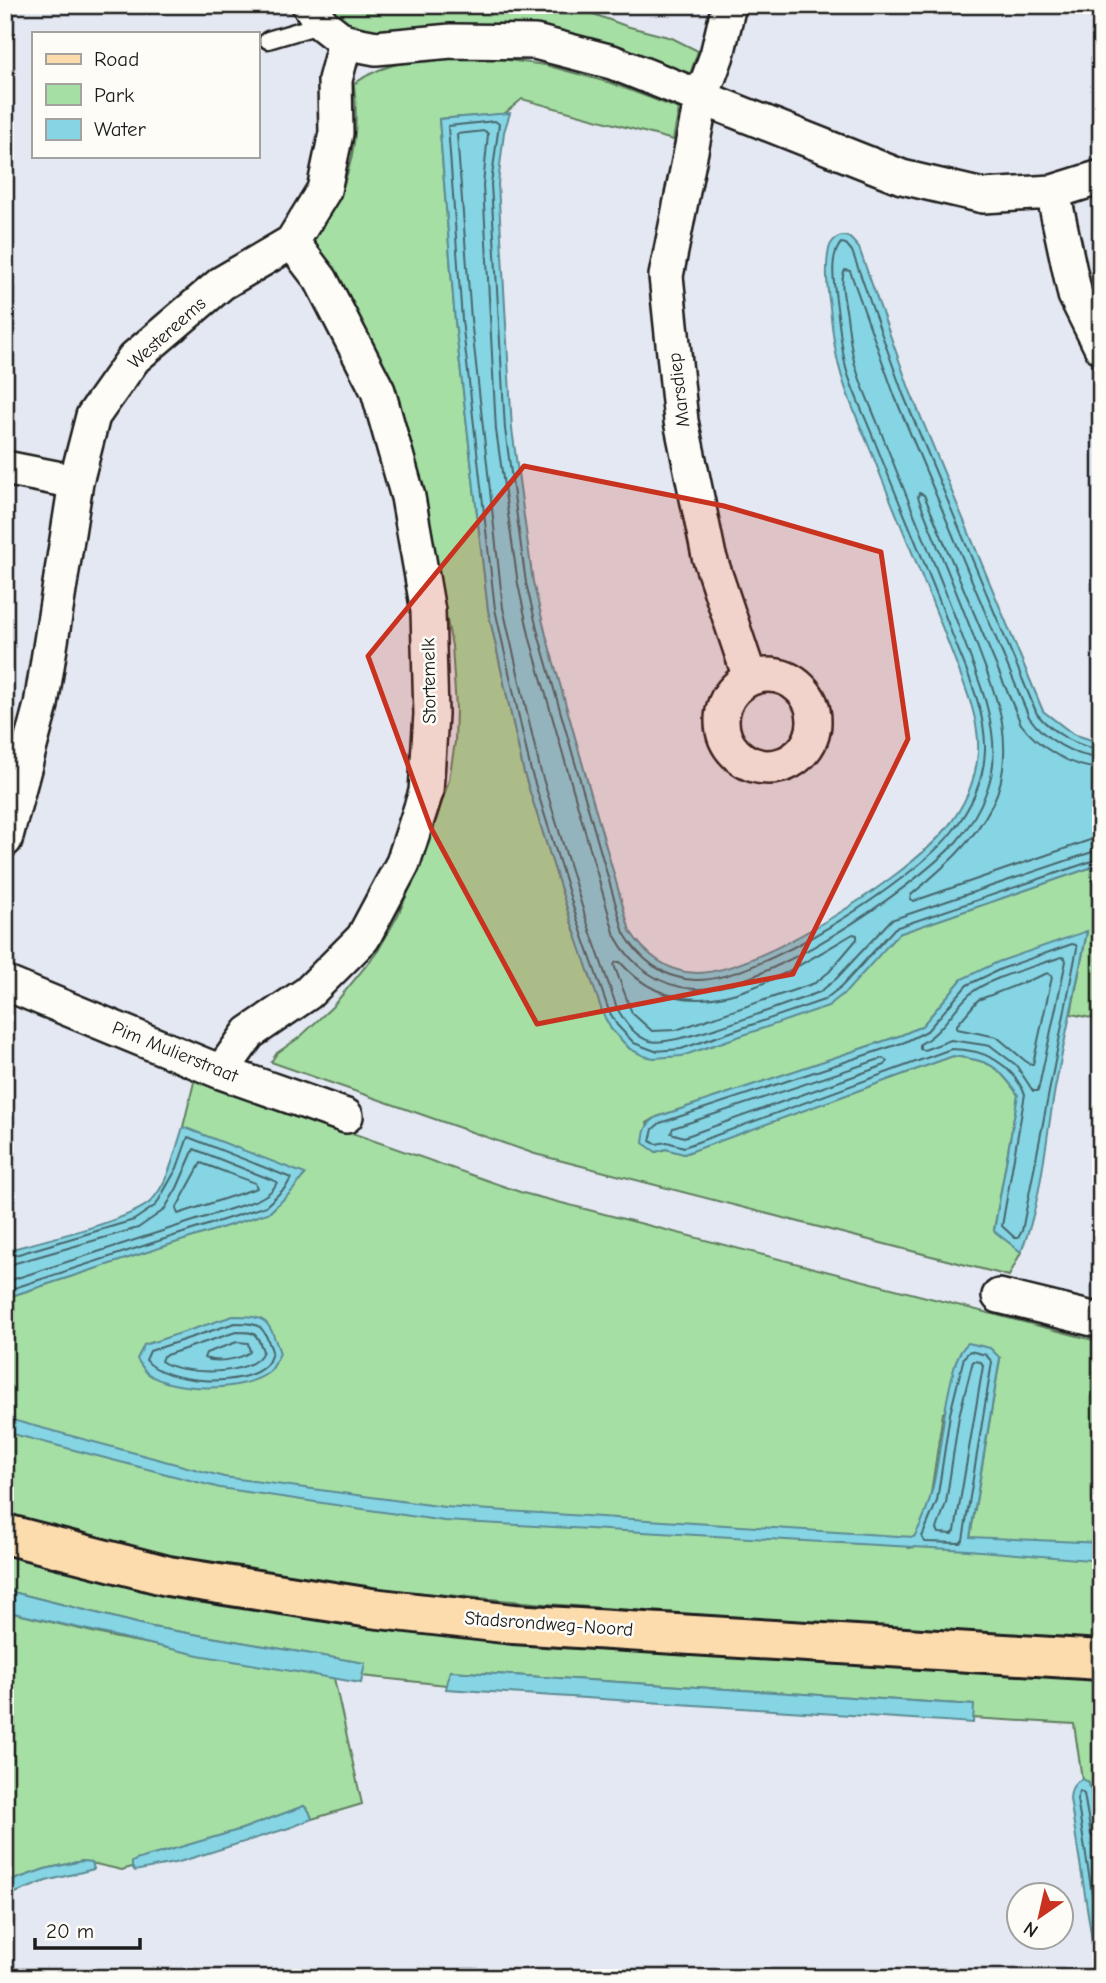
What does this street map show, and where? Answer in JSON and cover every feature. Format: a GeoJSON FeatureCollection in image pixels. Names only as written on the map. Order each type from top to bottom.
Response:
{"type":"FeatureCollection","features":[{"type":"Feature","properties":{"kind":"main road","name":"Stadsrondweg-Noord"},"geometry":{"type":"LineString","coordinates":[[5,1534],[168,1576],[371,1608],[513,1624],[1101,1660]]}},
{"type":"Feature","properties":{"kind":"street","name":"Marsdiep"},"geometry":{"type":"LineString","coordinates":[[729,5],[717,55],[702,96],[666,276],[681,421],[709,556],[750,678]]}},
{"type":"Feature","properties":{"kind":"street"},"geometry":{"type":"LineString","coordinates":[[325,24],[376,48],[451,41],[535,42],[612,62],[902,177],[983,196],[1053,192],[1101,177]]}},
{"type":"Feature","properties":{"kind":"street","name":"Westereems"},"geometry":{"type":"LineString","coordinates":[[5,840],[41,705],[76,482],[93,416],[134,358],[222,283],[292,242],[324,190],[336,132],[335,80],[325,24]]}},
{"type":"Feature","properties":{"kind":"street"},"geometry":{"type":"LineString","coordinates":[[1053,192],[1074,295],[1101,347]]}},
{"type":"Feature","properties":{"kind":"street","name":"Stortemelk"},"geometry":{"type":"LineString","coordinates":[[221,1072],[249,1032],[308,993],[363,938],[403,863],[426,792],[431,714],[428,611],[408,497],[378,391],[321,280],[292,242]]}},
{"type":"Feature","properties":{"kind":"street"},"geometry":{"type":"LineString","coordinates":[[5,468],[76,482]]}},
{"type":"Feature","properties":{"kind":"street","name":"Pim Mulierstraat"},"geometry":{"type":"LineString","coordinates":[[5,983],[221,1072],[346,1116]]}},
{"type":"Feature","properties":{"kind":"street"},"geometry":{"type":"LineString","coordinates":[[999,1296],[1101,1321]]}},
{"type":"Feature","properties":{"kind":"lane"},"geometry":{"type":"LineString","coordinates":[[268,40],[325,24]]}},
{"type":"Feature","properties":{"kind":"highlighted area"},"geometry":{"type":"Polygon","coordinates":[[[524,466],[724,506],[881,552],[908,739],[793,974],[537,1024],[431,828],[368,656],[524,466]]]}},
{"type":"Feature","properties":{"kind":"green space"},"geometry":{"type":"Polygon","coordinates":[[[327,5],[569,5],[626,26],[672,38],[698,51],[689,77],[529,28],[474,24],[409,27],[365,34],[345,33],[327,5]]]}},
{"type":"Feature","properties":{"kind":"green space"},"geometry":{"type":"Polygon","coordinates":[[[486,57],[545,65],[611,83],[679,109],[673,140],[522,99],[504,114],[439,119],[455,321],[488,610],[524,773],[571,921],[611,1029],[630,1049],[888,945],[898,934],[1101,864],[1101,1020],[1071,1014],[1087,932],[962,979],[922,1026],[902,1035],[657,1117],[647,1123],[656,1152],[666,1149],[684,1154],[953,1056],[984,1062],[998,1070],[1018,1095],[994,1230],[1021,1252],[1009,1276],[535,1154],[271,1062],[277,1053],[300,1037],[333,1006],[378,951],[398,915],[429,843],[449,780],[455,742],[452,646],[437,570],[306,246],[332,209],[348,170],[355,129],[354,84],[400,63],[486,57]]]}},
{"type":"Feature","properties":{"kind":"green space"},"geometry":{"type":"Polygon","coordinates":[[[195,1078],[523,1193],[1101,1342],[1101,1642],[546,1604],[349,1586],[250,1571],[153,1552],[5,1514],[5,1298],[270,1212],[305,1175],[183,1127],[195,1078]],[[190,1331],[144,1345],[168,1382],[221,1387],[190,1331]],[[1000,1359],[943,1413],[930,1500],[924,1519],[909,1548],[970,1538],[1000,1359]]]}},
{"type":"Feature","properties":{"kind":"green space"},"geometry":{"type":"Polygon","coordinates":[[[5,1555],[181,1596],[355,1625],[1101,1679],[1101,1854],[1091,1790],[1088,1782],[1082,1779],[1074,1724],[972,1718],[973,1705],[450,1671],[446,1685],[362,1676],[364,1663],[152,1627],[5,1590],[5,1555]]]}},
{"type":"Feature","properties":{"kind":"green space"},"geometry":{"type":"Polygon","coordinates":[[[5,1611],[117,1638],[334,1678],[362,1804],[312,1819],[304,1806],[242,1829],[132,1863],[132,1867],[122,1870],[82,1861],[45,1869],[5,1883],[5,1611]]]}},
{"type":"Feature","properties":{"kind":"water"},"geometry":{"type":"Polygon","coordinates":[[[510,113],[504,132],[498,184],[512,429],[533,582],[630,931],[643,947],[668,966],[699,973],[726,968],[794,939],[867,895],[927,849],[958,812],[975,773],[978,739],[970,700],[843,382],[832,331],[827,285],[830,246],[839,237],[848,237],[859,248],[910,391],[1043,711],[1073,734],[1101,743],[1101,864],[898,934],[847,991],[828,1006],[682,1056],[654,1058],[630,1049],[611,1029],[603,1014],[524,773],[488,610],[455,321],[439,119],[510,113]]]}},
{"type":"Feature","properties":{"kind":"water"},"geometry":{"type":"Polygon","coordinates":[[[1087,931],[1055,1089],[1034,1213],[1021,1252],[994,1231],[1018,1095],[998,1070],[984,1062],[953,1056],[684,1154],[666,1149],[656,1152],[643,1143],[646,1128],[657,1117],[902,1035],[922,1026],[962,979],[998,962],[1087,931]]]}},
{"type":"Feature","properties":{"kind":"water"},"geometry":{"type":"Polygon","coordinates":[[[183,1127],[305,1174],[270,1212],[5,1298],[5,1251],[103,1223],[150,1202],[167,1176],[183,1127]]]}},
{"type":"Feature","properties":{"kind":"water"},"geometry":{"type":"Polygon","coordinates":[[[233,1316],[261,1319],[273,1333],[280,1353],[271,1370],[258,1379],[226,1386],[190,1387],[158,1380],[147,1373],[137,1359],[144,1345],[233,1316]]]}},
{"type":"Feature","properties":{"kind":"water"},"geometry":{"type":"Polygon","coordinates":[[[968,1343],[990,1348],[1000,1358],[970,1537],[1101,1543],[1101,1561],[968,1550],[444,1521],[220,1488],[5,1432],[5,1418],[224,1477],[445,1507],[914,1537],[923,1520],[934,1483],[954,1368],[960,1352],[968,1343]]]}},
{"type":"Feature","properties":{"kind":"water"},"geometry":{"type":"Polygon","coordinates":[[[5,1590],[152,1627],[365,1663],[361,1683],[198,1655],[5,1611],[5,1590]]]}},
{"type":"Feature","properties":{"kind":"water"},"geometry":{"type":"Polygon","coordinates":[[[450,1671],[974,1705],[973,1723],[446,1689],[450,1671]]]}},
{"type":"Feature","properties":{"kind":"water"},"geometry":{"type":"Polygon","coordinates":[[[1082,1779],[1088,1782],[1091,1790],[1101,1854],[1101,1978],[1098,1978],[1070,1799],[1073,1787],[1082,1779]]]}},
{"type":"Feature","properties":{"kind":"water"},"geometry":{"type":"Polygon","coordinates":[[[304,1806],[312,1819],[292,1827],[179,1862],[135,1871],[132,1867],[132,1862],[136,1860],[242,1829],[304,1806]]]}},
{"type":"Feature","properties":{"kind":"water"},"geometry":{"type":"Polygon","coordinates":[[[82,1861],[92,1862],[94,1869],[46,1881],[5,1897],[5,1883],[45,1869],[82,1861]]]}}]}
